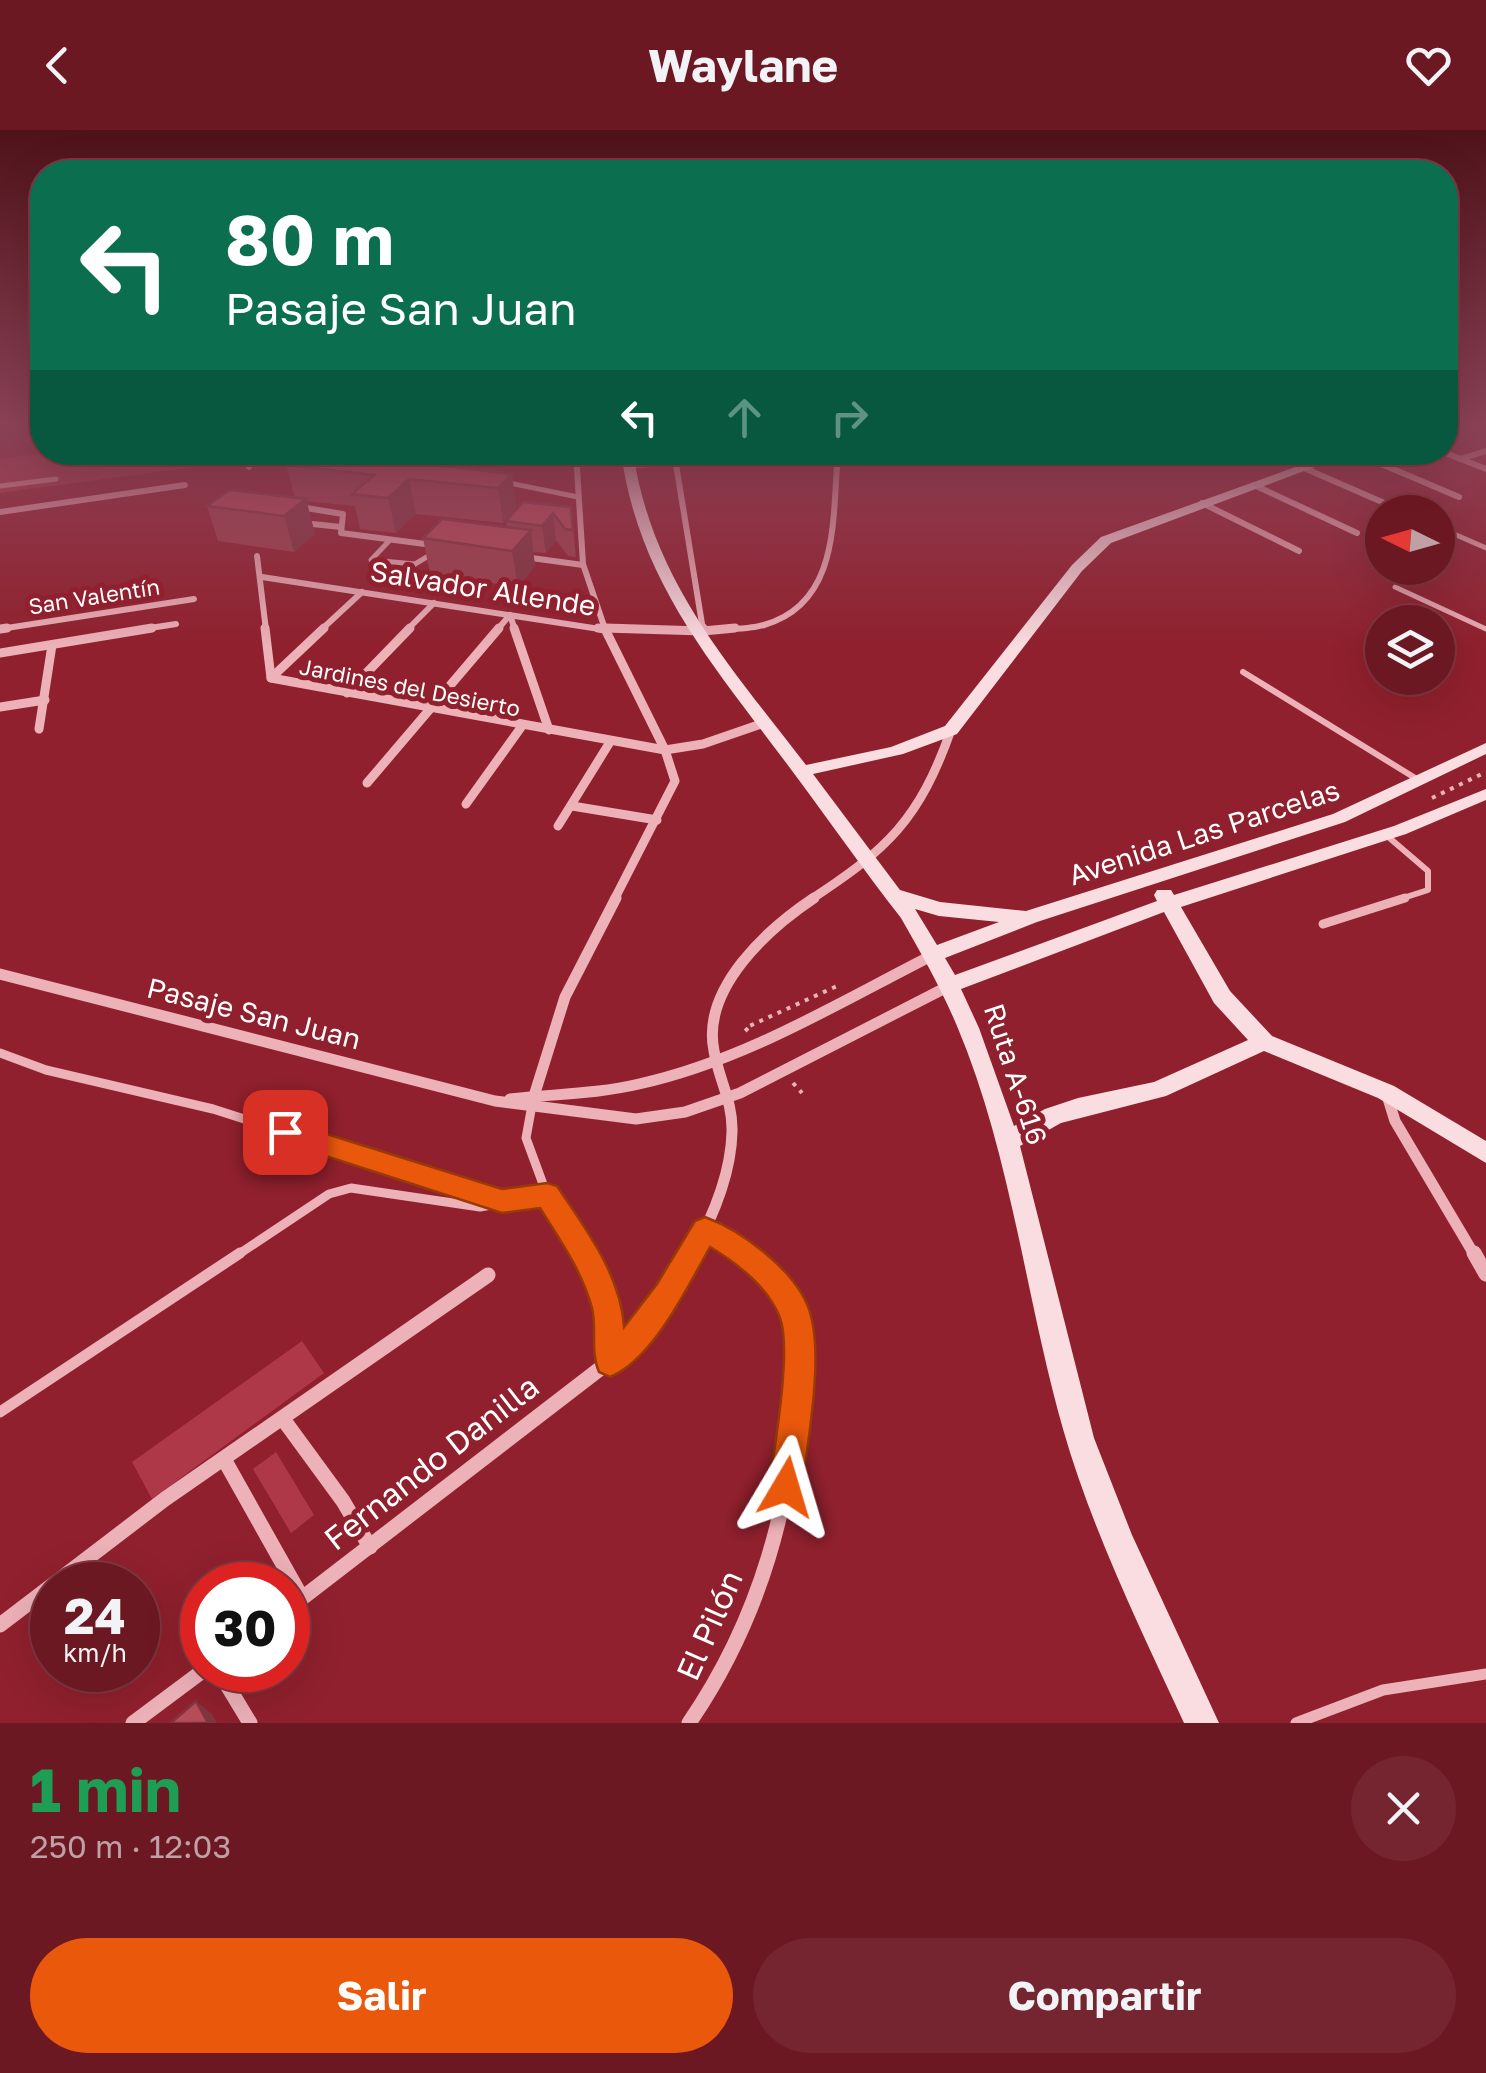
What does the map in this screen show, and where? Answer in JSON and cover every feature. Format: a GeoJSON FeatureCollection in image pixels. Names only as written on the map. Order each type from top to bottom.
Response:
{"type":"FeatureCollection","features":[{"type":"Feature","properties":{"kind":"main road","name":"Ruta A-616"},"geometry":{"type":"LineString","coordinates":[[637,499],[648,547],[699,631],[867,862],[897,896],[951,984],[988,1074],[1080,1436],[1150,1614],[1202,1723]]}},
{"type":"Feature","properties":{"kind":"main road"},"geometry":{"type":"LineString","coordinates":[[802,771],[876,758],[921,745],[952,730],[1094,551],[1112,537],[1213,499]]}},
{"type":"Feature","properties":{"kind":"main road","name":"Avenida Las Parcelas"},"geometry":{"type":"LineString","coordinates":[[933,954],[1030,917],[1324,824],[1486,748]]}},
{"type":"Feature","properties":{"kind":"main road","name":"Avenida Las Parcelas"},"geometry":{"type":"LineString","coordinates":[[951,984],[1170,903],[1386,835],[1486,794]]}},
{"type":"Feature","properties":{"kind":"main road"},"geometry":{"type":"LineString","coordinates":[[1152,878],[1222,997],[1264,1042],[1386,1092],[1486,1154]]}},
{"type":"Feature","properties":{"kind":"main road"},"geometry":{"type":"LineString","coordinates":[[897,896],[969,914],[1030,917]]}},
{"type":"Feature","properties":{"kind":"main road"},"geometry":{"type":"LineString","coordinates":[[1006,1142],[1053,1116],[1158,1090],[1264,1042]]}},
{"type":"Feature","properties":{"kind":"street"},"geometry":{"type":"LineString","coordinates":[[0,512],[87,499]]}},
{"type":"Feature","properties":{"kind":"street"},"geometry":{"type":"LineString","coordinates":[[578,499],[588,596],[605,629],[699,631],[765,625],[812,597],[828,561],[834,499]]}},
{"type":"Feature","properties":{"kind":"street"},"geometry":{"type":"LineString","coordinates":[[679,499],[699,631]]}},
{"type":"Feature","properties":{"kind":"street"},"geometry":{"type":"LineString","coordinates":[[1283,499],[1357,534]]}},
{"type":"Feature","properties":{"kind":"street"},"geometry":{"type":"LineString","coordinates":[[1202,503],[1299,551]]}},
{"type":"Feature","properties":{"kind":"street"},"geometry":{"type":"LineString","coordinates":[[280,504],[343,514],[346,519],[341,533],[442,546]]}},
{"type":"Feature","properties":{"kind":"street"},"geometry":{"type":"LineString","coordinates":[[566,516],[578,516]]}},
{"type":"Feature","properties":{"kind":"street"},"geometry":{"type":"LineString","coordinates":[[283,521],[341,527]]}},
{"type":"Feature","properties":{"kind":"street","name":"Jardines del Desierto"},"geometry":{"type":"LineString","coordinates":[[257,556],[271,678],[665,750],[703,744],[764,722]]}},
{"type":"Feature","properties":{"kind":"street"},"geometry":{"type":"LineString","coordinates":[[514,556],[582,566]]}},
{"type":"Feature","properties":{"kind":"street","name":"Salvador Allende"},"geometry":{"type":"LineString","coordinates":[[262,578],[605,629],[665,750],[675,781],[565,998],[533,1101]]}},
{"type":"Feature","properties":{"kind":"street"},"geometry":{"type":"LineString","coordinates":[[271,678],[362,592]]}},
{"type":"Feature","properties":{"kind":"street","name":"San Valentín"},"geometry":{"type":"LineString","coordinates":[[0,628],[194,599]]}},
{"type":"Feature","properties":{"kind":"street"},"geometry":{"type":"LineString","coordinates":[[347,693],[434,603]]}},
{"type":"Feature","properties":{"kind":"street"},"geometry":{"type":"LineString","coordinates":[[367,783],[510,615],[549,730]]}},
{"type":"Feature","properties":{"kind":"street"},"geometry":{"type":"LineString","coordinates":[[0,654],[176,624]]}},
{"type":"Feature","properties":{"kind":"street"},"geometry":{"type":"LineString","coordinates":[[40,729],[52,645]]}},
{"type":"Feature","properties":{"kind":"street"},"geometry":{"type":"LineString","coordinates":[[0,708],[45,700]]}},
{"type":"Feature","properties":{"kind":"street"},"geometry":{"type":"LineString","coordinates":[[466,804],[522,726]]}},
{"type":"Feature","properties":{"kind":"street"},"geometry":{"type":"LineString","coordinates":[[610,1362],[668,1294],[705,1230],[729,1155],[730,1097],[716,1060],[712,1030],[734,974],[785,918],[826,886],[867,862],[899,832],[942,759],[952,730]]}},
{"type":"Feature","properties":{"kind":"street"},"geometry":{"type":"LineString","coordinates":[[558,826],[610,742]]}},
{"type":"Feature","properties":{"kind":"street"},"geometry":{"type":"LineString","coordinates":[[572,806],[657,820]]}},
{"type":"Feature","properties":{"kind":"street","name":"Pasaje San Juan"},"geometry":{"type":"LineString","coordinates":[[0,974],[494,1101],[533,1101],[638,1085],[716,1060],[933,954]]}},
{"type":"Feature","properties":{"kind":"street","name":"Pasaje San Juan"},"geometry":{"type":"LineString","coordinates":[[533,1101],[636,1119],[685,1112],[730,1097],[951,984]]}},
{"type":"Feature","properties":{"kind":"street"},"geometry":{"type":"LineString","coordinates":[[1386,1092],[1394,1121],[1486,1274]]}},
{"type":"Feature","properties":{"kind":"street","name":"El Pilón"},"geometry":{"type":"LineString","coordinates":[[689,1723],[708,1699],[759,1591],[786,1487],[798,1392],[796,1316],[773,1281],[741,1250],[705,1230]]}},
{"type":"Feature","properties":{"kind":"street"},"geometry":{"type":"LineString","coordinates":[[0,1625],[165,1499],[488,1275]]}},
{"type":"Feature","properties":{"kind":"street","name":"Fernando Danilla"},"geometry":{"type":"LineString","coordinates":[[310,1592],[610,1362]]}},
{"type":"Feature","properties":{"kind":"street"},"geometry":{"type":"LineString","coordinates":[[282,1419],[343,1502],[370,1547]]}},
{"type":"Feature","properties":{"kind":"street"},"geometry":{"type":"LineString","coordinates":[[225,1461],[282,1562]]}},
{"type":"Feature","properties":{"kind":"street"},"geometry":{"type":"LineString","coordinates":[[133,1723],[180,1688]]}},
{"type":"Feature","properties":{"kind":"street"},"geometry":{"type":"LineString","coordinates":[[231,1692],[250,1723]]}},
{"type":"Feature","properties":{"kind":"lane"},"geometry":{"type":"LineString","coordinates":[[1455,534],[1486,548]]}},
{"type":"Feature","properties":{"kind":"lane"},"geometry":{"type":"LineString","coordinates":[[390,540],[371,560],[420,563],[442,546]]}},
{"type":"Feature","properties":{"kind":"lane"},"geometry":{"type":"LineString","coordinates":[[1395,586],[1486,628]]}},
{"type":"Feature","properties":{"kind":"lane"},"geometry":{"type":"LineString","coordinates":[[1243,672],[1420,781]]}},
{"type":"Feature","properties":{"kind":"lane"},"geometry":{"type":"LineString","coordinates":[[1323,924],[1428,890],[1428,871],[1386,835]]}},
{"type":"Feature","properties":{"kind":"lane"},"geometry":{"type":"LineString","coordinates":[[0,1053],[46,1070],[213,1109],[502,1201]]}},
{"type":"Feature","properties":{"kind":"lane"},"geometry":{"type":"LineString","coordinates":[[533,1101],[526,1138],[547,1195],[586,1256],[608,1310],[610,1362]]}},
{"type":"Feature","properties":{"kind":"lane"},"geometry":{"type":"LineString","coordinates":[[0,1412],[329,1194],[351,1188],[480,1208],[547,1195]]}},
{"type":"Feature","properties":{"kind":"lane"},"geometry":{"type":"LineString","coordinates":[[1296,1723],[1384,1690],[1486,1674]]}},
{"type":"Feature","properties":{"kind":"shaded area"},"geometry":{"type":"Polygon","coordinates":[[[302,1341],[324,1373],[152,1499],[132,1462],[302,1341]]]}},
{"type":"Feature","properties":{"kind":"shaded area"},"geometry":{"type":"Polygon","coordinates":[[[276,1452],[314,1515],[291,1533],[253,1469],[276,1452]]]}},
{"type":"Feature","properties":{"kind":"building"},"geometry":{"type":"Polygon","coordinates":[[[217,499],[306,499],[284,516],[207,506],[217,499]]]}},
{"type":"Feature","properties":{"kind":"building"},"geometry":{"type":"Polygon","coordinates":[[[523,502],[571,507],[573,530],[565,529],[553,513],[542,526],[506,521],[523,502]]]}},
{"type":"Feature","properties":{"kind":"building"},"geometry":{"type":"Polygon","coordinates":[[[442,519],[531,530],[512,551],[423,538],[442,519]]]}},
{"type":"Feature","properties":{"kind":"building"},"geometry":{"type":"Polygon","coordinates":[[[196,1701],[208,1723],[171,1723],[196,1701]]]}},
{"type":"Feature","properties":{"kind":"route"},"geometry":{"type":"LineString","coordinates":[[285,1132],[502,1201],[547,1195],[586,1256],[608,1310],[610,1362],[668,1294],[705,1230],[741,1250],[773,1281],[796,1316],[798,1392],[786,1487]]}}]}
